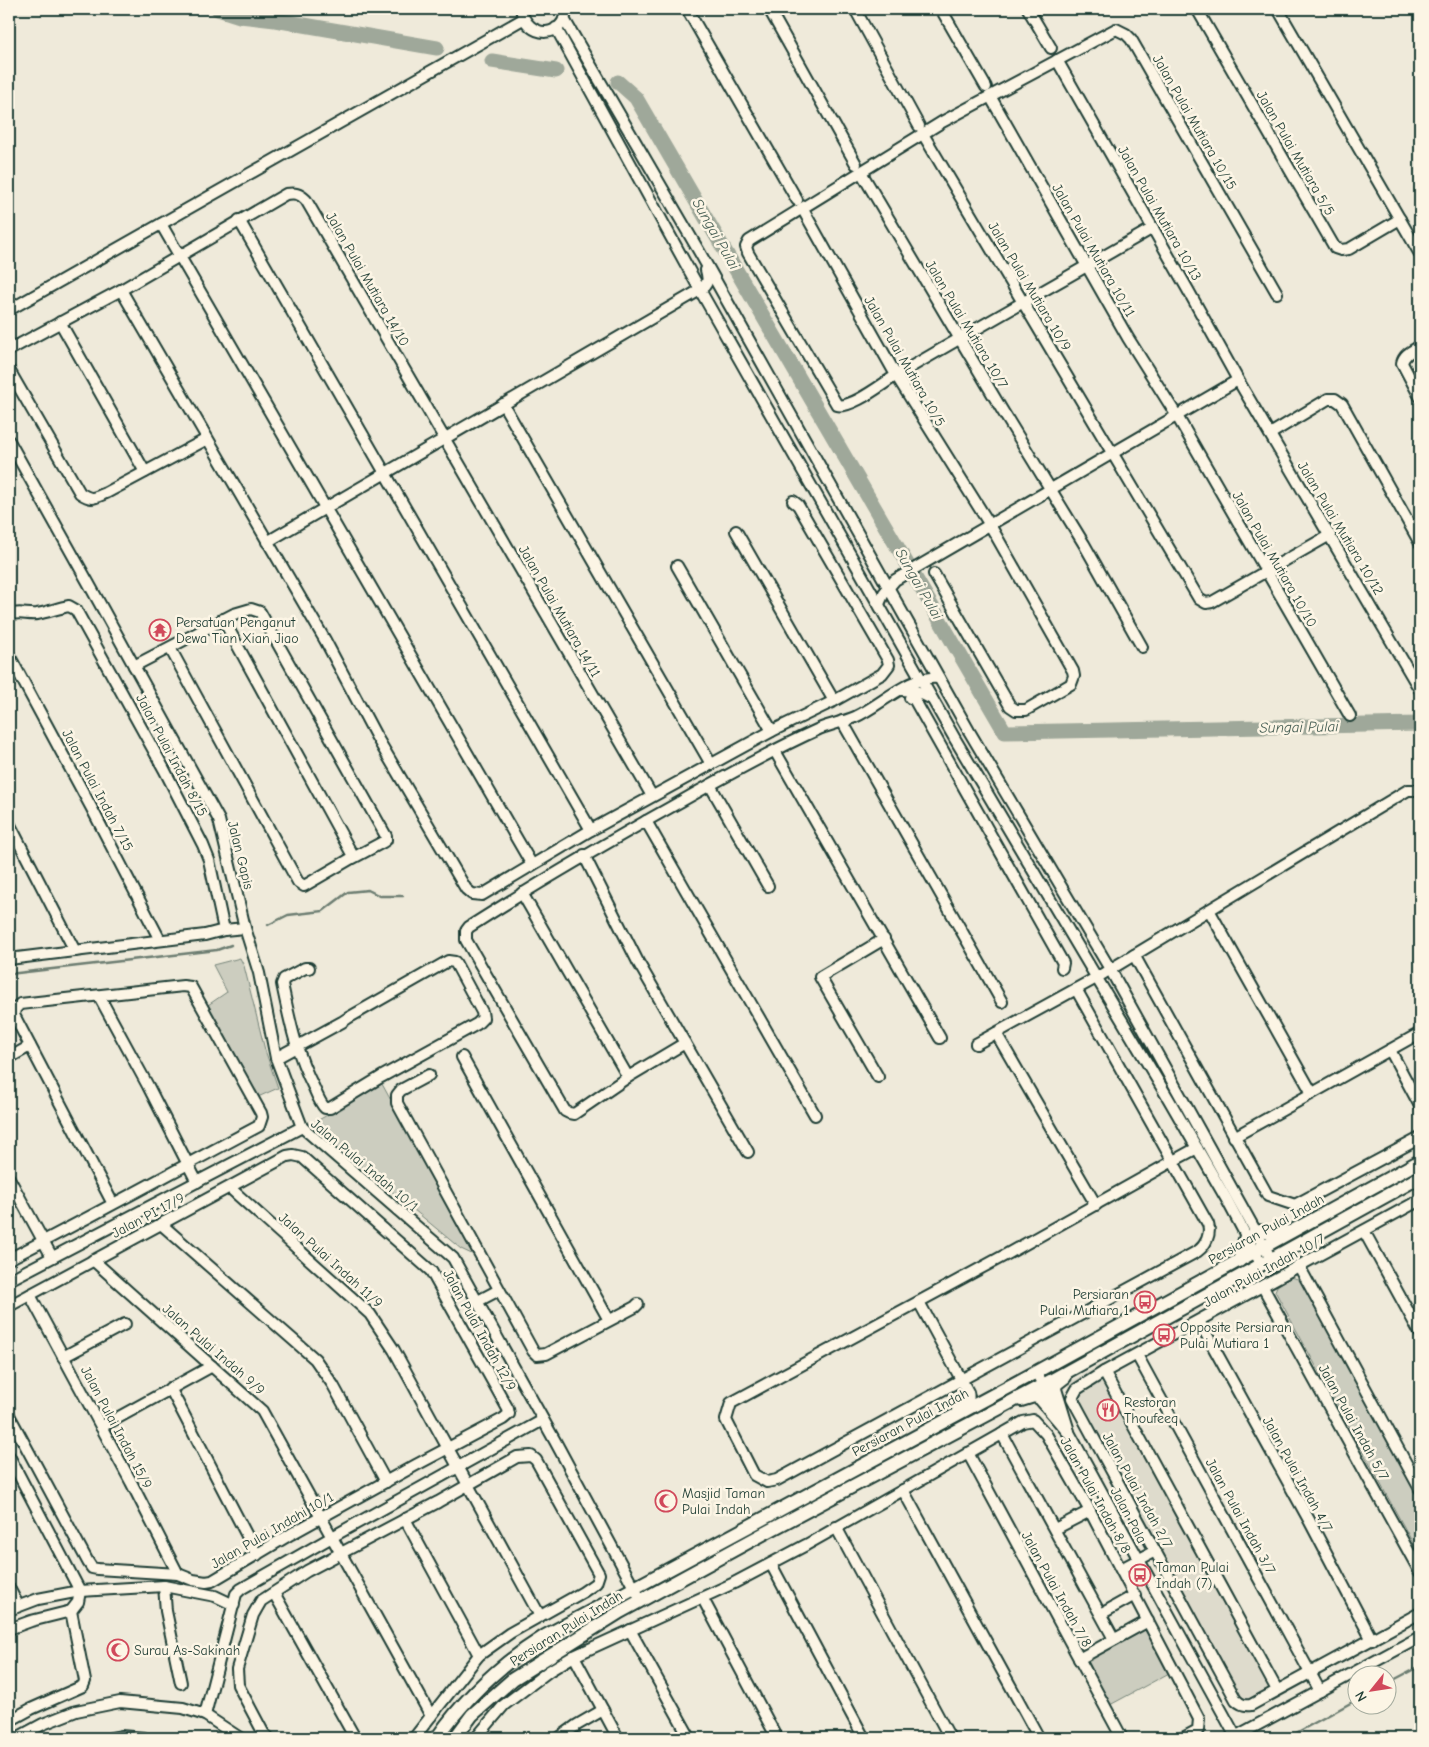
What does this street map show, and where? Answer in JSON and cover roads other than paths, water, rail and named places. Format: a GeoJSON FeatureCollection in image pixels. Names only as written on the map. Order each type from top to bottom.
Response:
{"type":"FeatureCollection","features":[{"type":"Feature","properties":{"kind":"main road","name":"Persiaran Pulai Indah"},"geometry":{"type":"LineString","coordinates":[[437,1738],[477,1689],[519,1653],[544,1636],[1036,1372],[1420,1161]]}},
{"type":"Feature","properties":{"kind":"main road","name":"Persiaran Pulai Indah"},"geometry":{"type":"LineString","coordinates":[[455,1738],[472,1715],[513,1679],[641,1600],[1043,1385],[1420,1177]]}},
{"type":"Feature","properties":{"kind":"main road"},"geometry":{"type":"LineString","coordinates":[[1239,1261],[1250,1233],[1292,1231]]}},
{"type":"Feature","properties":{"kind":"main road"},"geometry":{"type":"LineString","coordinates":[[1068,1431],[1055,1386],[1084,1362]]}},
{"type":"Feature","properties":{"kind":"main road"},"geometry":{"type":"LineString","coordinates":[[999,1408],[1034,1396],[1040,1398],[1068,1431]]}},
{"type":"Feature","properties":{"kind":"street","name":"Jalan Pulai Mutiara 10/5"},"geometry":{"type":"LineString","coordinates":[[687,9],[896,375],[990,525],[1073,671],[1071,684],[1026,710],[1016,710],[1010,706],[934,574]]}},
{"type":"Feature","properties":{"kind":"street","name":"Jalan Pulai Mutiara 10/7"},"geometry":{"type":"LineString","coordinates":[[770,9],[859,168],[1002,410],[1052,489],[1142,647]]}},
{"type":"Feature","properties":{"kind":"street","name":"Jalan Pulai Mutiara 10/9"},"geometry":{"type":"LineString","coordinates":[[855,9],[921,130],[1200,599],[1206,603],[1212,602],[1266,571]]}},
{"type":"Feature","properties":{"kind":"street","name":"Jalan Pulai Mutiara 10/11"},"geometry":{"type":"LineString","coordinates":[[941,9],[1086,266],[1176,416]]}},
{"type":"Feature","properties":{"kind":"street"},"geometry":{"type":"LineString","coordinates":[[1028,9],[1051,48]]}},
{"type":"Feature","properties":{"kind":"street","name":"Jalan Pulai Mutiara 5/5"},"geometry":{"type":"LineString","coordinates":[[1197,9],[1335,248],[1341,250],[1349,248],[1400,219]]}},
{"type":"Feature","properties":{"kind":"street"},"geometry":{"type":"LineString","coordinates":[[1278,9],[1420,254]]}},
{"type":"Feature","properties":{"kind":"street"},"geometry":{"type":"LineString","coordinates":[[9,310],[522,14],[528,25],[545,32],[556,28],[566,12],[700,253],[892,584],[939,678],[1178,1088],[1250,1233]]}},
{"type":"Feature","properties":{"kind":"street"},"geometry":{"type":"LineString","coordinates":[[556,28],[700,290],[933,700],[1266,1262]]}},
{"type":"Feature","properties":{"kind":"street","name":"Jalan Pulai Mutiara 10/15"},"geometry":{"type":"LineString","coordinates":[[1057,60],[1116,29],[1126,34],[1277,293]]}},
{"type":"Feature","properties":{"kind":"street"},"geometry":{"type":"LineString","coordinates":[[1057,60],[988,91],[799,204],[749,240],[746,247],[748,253],[837,404],[842,406],[852,403],[896,375],[1153,228]]}},
{"type":"Feature","properties":{"kind":"street","name":"Jalan Pulai Mutiara 10/13"},"geometry":{"type":"LineString","coordinates":[[1057,60],[1238,380]]}},
{"type":"Feature","properties":{"kind":"street","name":"Jalan Pulai Mutiara 14/10"},"geometry":{"type":"LineString","coordinates":[[9,350],[121,290],[286,194],[294,193],[301,195],[306,200],[445,439]]}},
{"type":"Feature","properties":{"kind":"street"},"geometry":{"type":"LineString","coordinates":[[239,220],[590,830]]}},
{"type":"Feature","properties":{"kind":"street"},"geometry":{"type":"LineString","coordinates":[[161,224],[532,865]]}},
{"type":"Feature","properties":{"kind":"street"},"geometry":{"type":"LineString","coordinates":[[267,542],[700,290],[708,283],[709,279],[700,253]]}},
{"type":"Feature","properties":{"kind":"street"},"geometry":{"type":"LineString","coordinates":[[121,290],[325,640],[376,736],[466,889],[472,894],[482,895],[590,830],[772,730],[834,701],[882,674],[889,665],[888,660],[798,505],[793,501]]}},
{"type":"Feature","properties":{"kind":"street"},"geometry":{"type":"LineString","coordinates":[[60,322],[145,472]]}},
{"type":"Feature","properties":{"kind":"street"},"geometry":{"type":"LineString","coordinates":[[1420,346],[1407,354],[1403,358],[1402,363],[1420,397]]}},
{"type":"Feature","properties":{"kind":"street"},"geometry":{"type":"LineString","coordinates":[[9,370],[80,493],[92,499],[207,439]]}},
{"type":"Feature","properties":{"kind":"street"},"geometry":{"type":"LineString","coordinates":[[880,604],[892,584],[938,555],[1238,380]]}},
{"type":"Feature","properties":{"kind":"street","name":"Jalan Pulai Mutiara 10/12"},"geometry":{"type":"LineString","coordinates":[[1238,380],[1420,690]]}},
{"type":"Feature","properties":{"kind":"street"},"geometry":{"type":"LineString","coordinates":[[1270,434],[1328,399],[1335,399],[1342,404],[1420,543]]}},
{"type":"Feature","properties":{"kind":"street"},"geometry":{"type":"LineString","coordinates":[[503,404],[711,764]]}},
{"type":"Feature","properties":{"kind":"street","name":"Jalan Pulai Mutiara 10/10"},"geometry":{"type":"LineString","coordinates":[[1176,416],[1350,716]]}},
{"type":"Feature","properties":{"kind":"street","name":"Jalan Pulai Mutiara 14/11"},"geometry":{"type":"LineString","coordinates":[[445,439],[652,796]]}},
{"type":"Feature","properties":{"kind":"street","name":"Jalan Gapis"},"geometry":{"type":"LineString","coordinates":[[9,441],[90,584],[219,820],[259,973],[276,1058],[302,1127]]}},
{"type":"Feature","properties":{"kind":"street"},"geometry":{"type":"LineString","coordinates":[[736,531],[834,701]]}},
{"type":"Feature","properties":{"kind":"street"},"geometry":{"type":"LineString","coordinates":[[1266,571],[1330,535]]}},
{"type":"Feature","properties":{"kind":"street"},"geometry":{"type":"LineString","coordinates":[[677,566],[772,730]]}},
{"type":"Feature","properties":{"kind":"street","name":"Jalan Pulai Indah 8/15"},"geometry":{"type":"LineString","coordinates":[[9,615],[23,612],[42,613],[69,606],[76,610],[204,845],[224,930]]}},
{"type":"Feature","properties":{"kind":"street"},"geometry":{"type":"LineString","coordinates":[[134,666],[223,619],[251,609],[260,612],[386,836],[386,840],[304,886],[298,882],[170,648]]}},
{"type":"Feature","properties":{"kind":"street"},"geometry":{"type":"LineString","coordinates":[[223,619],[353,857]]}},
{"type":"Feature","properties":{"kind":"street","name":"Jalan Pulai Indah 7/15"},"geometry":{"type":"LineString","coordinates":[[9,655],[160,940]]}},
{"type":"Feature","properties":{"kind":"street"},"geometry":{"type":"LineString","coordinates":[[900,690],[907,681],[912,662]]}},
{"type":"Feature","properties":{"kind":"street"},"geometry":{"type":"LineString","coordinates":[[684,1043],[628,1077],[574,1114],[568,1113],[466,940],[466,931],[470,926],[584,855],[775,750],[819,729],[856,717],[922,679],[939,678]]}},
{"type":"Feature","properties":{"kind":"street"},"geometry":{"type":"LineString","coordinates":[[900,690],[916,691],[933,700]]}},
{"type":"Feature","properties":{"kind":"street"},"geometry":{"type":"LineString","coordinates":[[910,698],[914,699],[1063,963],[1062,968]]}},
{"type":"Feature","properties":{"kind":"street"},"geometry":{"type":"LineString","coordinates":[[842,721],[1002,1002]]}},
{"type":"Feature","properties":{"kind":"street"},"geometry":{"type":"LineString","coordinates":[[775,750],[940,1038]]}},
{"type":"Feature","properties":{"kind":"street"},"geometry":{"type":"LineString","coordinates":[[710,785],[768,886]]}},
{"type":"Feature","properties":{"kind":"street"},"geometry":{"type":"LineString","coordinates":[[976,1044],[1096,978],[1408,790],[1420,790]]}},
{"type":"Feature","properties":{"kind":"street"},"geometry":{"type":"LineString","coordinates":[[646,821],[815,1115]]}},
{"type":"Feature","properties":{"kind":"street"},"geometry":{"type":"LineString","coordinates":[[9,823],[75,951]]}},
{"type":"Feature","properties":{"kind":"street"},"geometry":{"type":"LineString","coordinates":[[584,855],[638,962],[748,1152]]}},
{"type":"Feature","properties":{"kind":"street"},"geometry":{"type":"LineString","coordinates":[[522,893],[628,1077]]}},
{"type":"Feature","properties":{"kind":"street"},"geometry":{"type":"LineString","coordinates":[[1209,910],[1312,1093]]}},
{"type":"Feature","properties":{"kind":"street"},"geometry":{"type":"LineString","coordinates":[[9,959],[205,935],[224,930],[246,928]]}},
{"type":"Feature","properties":{"kind":"street"},"geometry":{"type":"LineString","coordinates":[[878,1078],[820,976],[884,940]]}},
{"type":"Feature","properties":{"kind":"street"},"geometry":{"type":"LineString","coordinates":[[1134,955],[1268,1196],[1294,1205],[1420,1138]]}},
{"type":"Feature","properties":{"kind":"street"},"geometry":{"type":"LineString","coordinates":[[276,1058],[296,1047],[448,962],[455,962],[482,1012],[483,1018],[477,1024],[381,1077],[330,1108],[326,1108],[322,1105],[296,1047],[282,982],[284,979],[309,968]]}},
{"type":"Feature","properties":{"kind":"street"},"geometry":{"type":"LineString","coordinates":[[9,1258],[43,1241],[113,1204],[188,1163],[259,1126],[262,1117],[261,1112],[191,987],[183,986],[20,1004],[15,1009],[14,1015],[113,1204]]}},
{"type":"Feature","properties":{"kind":"street"},"geometry":{"type":"LineString","coordinates":[[1076,989],[1173,1161],[1210,1227],[1204,1246],[1190,1256],[777,1480],[768,1482],[754,1475],[726,1420],[731,1403],[919,1302],[1096,1205],[1173,1161],[1197,1148]]}},
{"type":"Feature","properties":{"kind":"street"},"geometry":{"type":"LineString","coordinates":[[99,996],[197,1182]]}},
{"type":"Feature","properties":{"kind":"street"},"geometry":{"type":"LineString","coordinates":[[996,1033],[1096,1205]]}},
{"type":"Feature","properties":{"kind":"street"},"geometry":{"type":"LineString","coordinates":[[1234,1137],[1420,1033]]}},
{"type":"Feature","properties":{"kind":"street"},"geometry":{"type":"LineString","coordinates":[[9,1058],[30,1046]]}},
{"type":"Feature","properties":{"kind":"street"},"geometry":{"type":"LineString","coordinates":[[1390,1050],[1420,1106]]}},
{"type":"Feature","properties":{"kind":"street"},"geometry":{"type":"LineString","coordinates":[[462,1057],[609,1320]]}},
{"type":"Feature","properties":{"kind":"street"},"geometry":{"type":"LineString","coordinates":[[429,1075],[401,1090],[396,1099],[529,1346],[537,1355],[546,1354],[638,1304]]}},
{"type":"Feature","properties":{"kind":"street","name":"Jalan Pulai Indah 10/1"},"geometry":{"type":"LineString","coordinates":[[9,1280],[302,1127],[453,1258],[544,1420],[641,1600]]}},
{"type":"Feature","properties":{"kind":"street","name":"Jalan PI 17/9"},"geometry":{"type":"LineString","coordinates":[[9,1306],[288,1156],[293,1155],[302,1158]]}},
{"type":"Feature","properties":{"kind":"street","name":"Jalan Pulai Indah 12/9"},"geometry":{"type":"LineString","coordinates":[[302,1158],[431,1272],[508,1409],[509,1414],[503,1419],[448,1449]]}},
{"type":"Feature","properties":{"kind":"street"},"geometry":{"type":"LineString","coordinates":[[9,1178],[52,1257]]}},
{"type":"Feature","properties":{"kind":"street","name":"Jalan Pulai Indah 11/9"},"geometry":{"type":"LineString","coordinates":[[230,1188],[375,1318],[540,1616]]}},
{"type":"Feature","properties":{"kind":"street","name":"Jalan Pulai Indah 10/7"},"geometry":{"type":"LineString","coordinates":[[1072,1398],[1077,1389],[1104,1372],[1420,1200]]}},
{"type":"Feature","properties":{"kind":"street"},"geometry":{"type":"LineString","coordinates":[[161,1224],[315,1360],[333,1385],[386,1482]]}},
{"type":"Feature","properties":{"kind":"street"},"geometry":{"type":"LineString","coordinates":[[1364,1231],[1420,1334]]}},
{"type":"Feature","properties":{"kind":"street","name":"Jalan Pulai Indah 9/9"},"geometry":{"type":"LineString","coordinates":[[94,1260],[262,1411],[430,1716]]}},
{"type":"Feature","properties":{"kind":"street"},"geometry":{"type":"LineString","coordinates":[[1299,1266],[1420,1489]]}},
{"type":"Feature","properties":{"kind":"street","name":"Jalan Pulai Indah 5/7"},"geometry":{"type":"LineString","coordinates":[[1263,1287],[1420,1572]]}},
{"type":"Feature","properties":{"kind":"street"},"geometry":{"type":"LineString","coordinates":[[478,1301],[500,1290]]}},
{"type":"Feature","properties":{"kind":"street","name":"Jalan Pulai Indah 15/9"},"geometry":{"type":"LineString","coordinates":[[30,1295],[178,1574]]}},
{"type":"Feature","properties":{"kind":"street"},"geometry":{"type":"LineString","coordinates":[[919,1302],[969,1396],[967,1402],[935,1426]]}},
{"type":"Feature","properties":{"kind":"street","name":"Jalan Pulai Indah 4/7"},"geometry":{"type":"LineString","coordinates":[[1199,1321],[1309,1520],[1372,1640]]}},
{"type":"Feature","properties":{"kind":"street"},"geometry":{"type":"LineString","coordinates":[[63,1356],[125,1324]]}},
{"type":"Feature","properties":{"kind":"street","name":"Jalan Pulai Indah 3/7"},"geometry":{"type":"LineString","coordinates":[[1137,1355],[1320,1691]]}},
{"type":"Feature","properties":{"kind":"street"},"geometry":{"type":"LineString","coordinates":[[101,1427],[212,1366]]}},
{"type":"Feature","properties":{"kind":"street","name":"Jalan Pala"},"geometry":{"type":"LineString","coordinates":[[1036,1372],[1235,1738]]}},
{"type":"Feature","properties":{"kind":"street"},"geometry":{"type":"LineString","coordinates":[[1104,1372],[1277,1690],[1420,1613]]}},
{"type":"Feature","properties":{"kind":"street"},"geometry":{"type":"LineString","coordinates":[[170,1388],[257,1555]]}},
{"type":"Feature","properties":{"kind":"street","name":"Jalan Pulai Indah 2/7"},"geometry":{"type":"LineString","coordinates":[[1072,1398],[1236,1700],[1239,1704],[1251,1705],[1277,1690]]}},
{"type":"Feature","properties":{"kind":"street","name":"Jalan Pulai Indahi 10/1"},"geometry":{"type":"LineString","coordinates":[[9,1416],[92,1568],[178,1574],[193,1580],[206,1582],[212,1581],[322,1517],[448,1449]]}},
{"type":"Feature","properties":{"kind":"street"},"geometry":{"type":"LineString","coordinates":[[205,1715],[236,1594],[241,1589],[332,1536],[544,1420]]}},
{"type":"Feature","properties":{"kind":"street","name":"Jalan Pulai Indah 8/8"},"geometry":{"type":"LineString","coordinates":[[1002,1434],[1022,1422],[1033,1420],[1046,1434],[1136,1595],[1148,1622],[1199,1719],[1198,1730],[1183,1738]]}},
{"type":"Feature","properties":{"kind":"street"},"geometry":{"type":"LineString","coordinates":[[476,1738],[504,1705],[549,1671],[574,1656],[702,1599],[771,1564],[1002,1434],[1114,1639]]}},
{"type":"Feature","properties":{"kind":"street","name":"Jalan Pulai Indah 7/8"},"geometry":{"type":"LineString","coordinates":[[968,1453],[1122,1738]]}},
{"type":"Feature","properties":{"kind":"street"},"geometry":{"type":"LineString","coordinates":[[9,1456],[80,1590],[78,1602],[71,1611],[31,1621],[9,1630]]}},
{"type":"Feature","properties":{"kind":"street"},"geometry":{"type":"LineString","coordinates":[[269,1738],[264,1734],[236,1678],[253,1615],[261,1601],[307,1571],[517,1457],[531,1456],[536,1460],[599,1574],[596,1583],[510,1633],[480,1655],[414,1738]]}},
{"type":"Feature","properties":{"kind":"street"},"geometry":{"type":"LineString","coordinates":[[903,1490],[1039,1738]]}},
{"type":"Feature","properties":{"kind":"street"},"geometry":{"type":"LineString","coordinates":[[1055,1529],[1090,1511]]}},
{"type":"Feature","properties":{"kind":"street"},"geometry":{"type":"LineString","coordinates":[[405,1519],[480,1655]]}},
{"type":"Feature","properties":{"kind":"street"},"geometry":{"type":"LineString","coordinates":[[836,1527],[950,1738]]}},
{"type":"Feature","properties":{"kind":"street"},"geometry":{"type":"LineString","coordinates":[[1121,1569],[1155,1550]]}},
{"type":"Feature","properties":{"kind":"street"},"geometry":{"type":"LineString","coordinates":[[771,1564],[864,1738]]}},
{"type":"Feature","properties":{"kind":"street"},"geometry":{"type":"LineString","coordinates":[[164,1586],[166,1611],[181,1682]]}},
{"type":"Feature","properties":{"kind":"street"},"geometry":{"type":"LineString","coordinates":[[9,1588],[13,1607],[48,1596],[80,1590],[164,1586],[215,1596],[234,1605]]}},
{"type":"Feature","properties":{"kind":"street"},"geometry":{"type":"LineString","coordinates":[[274,1593],[355,1738]]}},
{"type":"Feature","properties":{"kind":"street"},"geometry":{"type":"LineString","coordinates":[[1101,1614],[1136,1595]]}},
{"type":"Feature","properties":{"kind":"street"},"geometry":{"type":"LineString","coordinates":[[702,1599],[777,1738]]}},
{"type":"Feature","properties":{"kind":"street"},"geometry":{"type":"LineString","coordinates":[[9,1721],[83,1686],[85,1682],[71,1611]]}},
{"type":"Feature","properties":{"kind":"street"},"geometry":{"type":"LineString","coordinates":[[1079,1659],[1148,1622]]}},
{"type":"Feature","properties":{"kind":"street"},"geometry":{"type":"LineString","coordinates":[[630,1630],[690,1738]]}},
{"type":"Feature","properties":{"kind":"street"},"geometry":{"type":"LineString","coordinates":[[1235,1738],[1420,1637]]}},
{"type":"Feature","properties":{"kind":"street"},"geometry":{"type":"LineString","coordinates":[[574,1656],[618,1738]]}},
{"type":"Feature","properties":{"kind":"street"},"geometry":{"type":"LineString","coordinates":[[17,1738],[42,1724],[76,1712],[120,1702],[183,1708],[205,1715],[240,1738]]}},
{"type":"Feature","properties":{"kind":"street"},"geometry":{"type":"LineString","coordinates":[[559,1738],[603,1710]]}},
{"type":"Feature","properties":{"kind":"street"},"geometry":{"type":"LineString","coordinates":[[111,1738],[121,1736],[144,1738]]}},
{"type":"Feature","properties":{"kind":"waterway","name":"Sungai Pulai"},"geometry":{"type":"LineString","coordinates":[[218,9],[240,16],[275,20],[437,48]]}},
{"type":"Feature","properties":{"kind":"waterway","name":"Sungai Pulai"},"geometry":{"type":"LineString","coordinates":[[492,61],[556,71]]}},
{"type":"Feature","properties":{"kind":"waterway","name":"Sungai Pulai"},"geometry":{"type":"LineString","coordinates":[[618,82],[636,98],[1005,732],[1420,724]]}},
{"type":"Feature","properties":{"kind":"waterway"},"geometry":{"type":"LineString","coordinates":[[268,925],[288,915],[323,911],[348,892],[368,890],[380,896],[403,896]]}},
{"type":"Feature","properties":{"kind":"waterway"},"geometry":{"type":"LineString","coordinates":[[9,974],[217,950],[231,945]]}},
{"type":"Feature","properties":{"kind":"waterway"},"geometry":{"type":"LineString","coordinates":[[1396,1679],[1420,1666]]}},
{"type":"Feature","properties":{"kind":"waterway"},"geometry":{"type":"LineString","coordinates":[[1287,1738],[1346,1706]]}},
{"type":"Feature","properties":{"kind":"place","name":"Persatuan Penganut Dewa Tian Xian Jiao"},"geometry":{"type":"Point","coordinates":[160,630]}},
{"type":"Feature","properties":{"kind":"place","name":"Persiaran Pulai Mutiara 1"},"geometry":{"type":"Point","coordinates":[1145,1302]}},
{"type":"Feature","properties":{"kind":"place","name":"Opposite Persiaran Pulai Mutiara 1"},"geometry":{"type":"Point","coordinates":[1164,1335]}},
{"type":"Feature","properties":{"kind":"place","name":"Restoran Thoufeeq"},"geometry":{"type":"Point","coordinates":[1108,1410]}},
{"type":"Feature","properties":{"kind":"place","name":"Masjid Taman Pulai Indah"},"geometry":{"type":"Point","coordinates":[666,1501]}},
{"type":"Feature","properties":{"kind":"place","name":"Taman Pulai Indah (7)"},"geometry":{"type":"Point","coordinates":[1140,1575]}},
{"type":"Feature","properties":{"kind":"place","name":"Surau As-Sakinah"},"geometry":{"type":"Point","coordinates":[118,1650]}}]}
